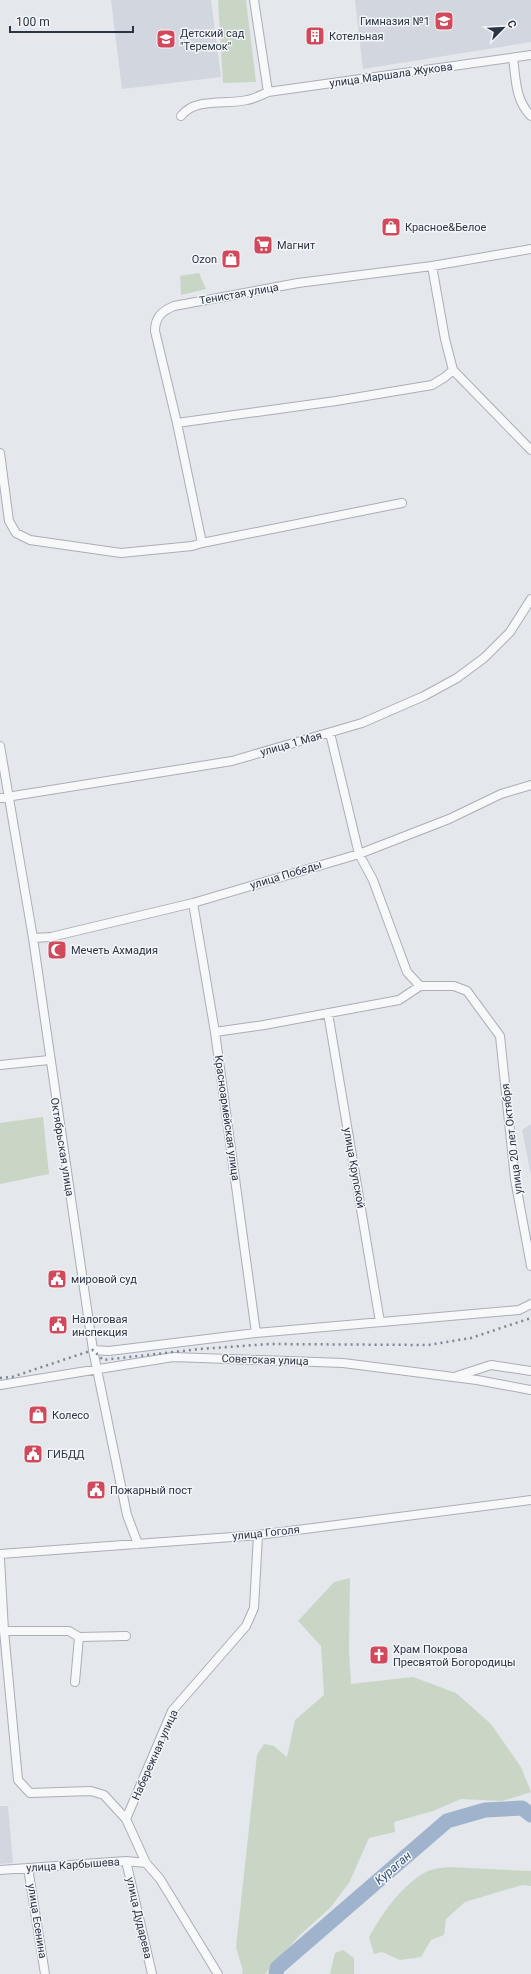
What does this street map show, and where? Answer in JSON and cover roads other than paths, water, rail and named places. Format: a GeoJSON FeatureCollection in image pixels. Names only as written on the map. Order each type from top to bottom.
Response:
{"type":"FeatureCollection","features":[{"type":"Feature","properties":{"kind":"street"},"geometry":{"type":"LineString","coordinates":[[254,0],[268,92]]}},
{"type":"Feature","properties":{"kind":"street","name":"улица Маршала Жукова"},"geometry":{"type":"LineString","coordinates":[[181,116],[187,109],[195,105],[248,100],[268,92],[531,55]]}},
{"type":"Feature","properties":{"kind":"street"},"geometry":{"type":"LineString","coordinates":[[513,58],[518,96],[524,109],[531,116]]}},
{"type":"Feature","properties":{"kind":"street"},"geometry":{"type":"LineString","coordinates":[[531,249],[432,266],[445,340],[453,370],[531,450]]}},
{"type":"Feature","properties":{"kind":"street","name":"Тенистая улица"},"geometry":{"type":"LineString","coordinates":[[202,543],[177,423],[155,331],[157,318],[168,309],[222,296],[298,283],[432,266]]}},
{"type":"Feature","properties":{"kind":"street"},"geometry":{"type":"LineString","coordinates":[[177,423],[336,401],[432,385],[453,370]]}},
{"type":"Feature","properties":{"kind":"street"},"geometry":{"type":"LineString","coordinates":[[0,453],[9,521],[16,533],[30,540],[121,553],[192,546],[402,503]]}},
{"type":"Feature","properties":{"kind":"street","name":"улица 1 Мая"},"geometry":{"type":"LineString","coordinates":[[4,797],[232,761],[330,733],[390,712],[457,678],[484,658],[510,632],[531,599]]}},
{"type":"Feature","properties":{"kind":"street"},"geometry":{"type":"LineString","coordinates":[[215,1032],[400,1000],[420,986],[407,972],[373,880],[359,854],[330,733]]}},
{"type":"Feature","properties":{"kind":"street","name":"Октябрьская улица"},"geometry":{"type":"LineString","coordinates":[[0,746],[4,797],[33,938],[49,1060],[93,1350],[127,1515],[138,1544]]}},
{"type":"Feature","properties":{"kind":"street","name":"улица Победы"},"geometry":{"type":"LineString","coordinates":[[33,938],[51,937],[193,903],[359,854],[449,819],[501,794],[531,785]]}},
{"type":"Feature","properties":{"kind":"street","name":"Красноармейская улица"},"geometry":{"type":"LineString","coordinates":[[193,903],[215,1032],[256,1333]]}},
{"type":"Feature","properties":{"kind":"street","name":"улица 20 лет Октября"},"geometry":{"type":"LineString","coordinates":[[420,986],[454,986],[468,991],[500,1036],[515,1179],[531,1266]]}},
{"type":"Feature","properties":{"kind":"street","name":"улица Крупской"},"geometry":{"type":"LineString","coordinates":[[328,1013],[380,1322]]}},
{"type":"Feature","properties":{"kind":"street"},"geometry":{"type":"LineString","coordinates":[[0,1065],[49,1060]]}},
{"type":"Feature","properties":{"kind":"street"},"geometry":{"type":"LineString","coordinates":[[93,1350],[109,1352],[256,1333],[520,1310],[531,1304]]}},
{"type":"Feature","properties":{"kind":"street","name":"Советская улица"},"geometry":{"type":"LineString","coordinates":[[0,1385],[173,1357],[343,1363],[455,1377],[531,1390]]}},
{"type":"Feature","properties":{"kind":"street"},"geometry":{"type":"LineString","coordinates":[[455,1377],[491,1365],[531,1371]]}},
{"type":"Feature","properties":{"kind":"street","name":"улица Гоголя"},"geometry":{"type":"LineString","coordinates":[[0,1554],[258,1535],[531,1500]]}},
{"type":"Feature","properties":{"kind":"street","name":"Набережная улица"},"geometry":{"type":"LineString","coordinates":[[126,1819],[172,1711],[246,1626],[254,1608],[258,1535]]}},
{"type":"Feature","properties":{"kind":"street"},"geometry":{"type":"LineString","coordinates":[[0,1559],[4,1631],[18,1780],[30,1793],[90,1791],[104,1795],[126,1819],[146,1863],[160,1879],[218,1974]]}},
{"type":"Feature","properties":{"kind":"street"},"geometry":{"type":"LineString","coordinates":[[4,1631],[69,1631],[78,1637],[126,1636]]}},
{"type":"Feature","properties":{"kind":"street"},"geometry":{"type":"LineString","coordinates":[[75,1682],[78,1637]]}},
{"type":"Feature","properties":{"kind":"street","name":"улица Карбышева"},"geometry":{"type":"LineString","coordinates":[[0,1870],[126,1861],[146,1863]]}},
{"type":"Feature","properties":{"kind":"street","name":"улица Дударева"},"geometry":{"type":"LineString","coordinates":[[126,1861],[152,1974]]}},
{"type":"Feature","properties":{"kind":"street","name":"улица Есенина"},"geometry":{"type":"LineString","coordinates":[[28,1868],[46,1974]]}},
{"type":"Feature","properties":{"kind":"waterway","name":"Кураган"},"geometry":{"type":"LineString","coordinates":[[276,1974],[277,1968],[447,1821],[485,1810],[522,1808],[531,1815]]}},
{"type":"Feature","properties":{"kind":"railway"},"geometry":{"type":"LineString","coordinates":[[0,1378],[12,1377],[93,1350],[103,1360],[200,1349],[269,1344],[428,1345],[471,1338],[531,1318]]}},
{"type":"Feature","properties":{"kind":"place","name":"Гимназия №1"},"geometry":{"type":"Point","coordinates":[444,21]}},
{"type":"Feature","properties":{"kind":"place","name":"Котельная"},"geometry":{"type":"Point","coordinates":[315,36]}},
{"type":"Feature","properties":{"kind":"place","name":"Детский сад \"Теремок\""},"geometry":{"type":"Point","coordinates":[166,39]}},
{"type":"Feature","properties":{"kind":"place","name":"Красное&Белое"},"geometry":{"type":"Point","coordinates":[391,227]}},
{"type":"Feature","properties":{"kind":"place","name":"Магнит"},"geometry":{"type":"Point","coordinates":[263,245]}},
{"type":"Feature","properties":{"kind":"place","name":"Ozon"},"geometry":{"type":"Point","coordinates":[231,259]}},
{"type":"Feature","properties":{"kind":"place","name":"Мечеть Ахмадия"},"geometry":{"type":"Point","coordinates":[57,950]}},
{"type":"Feature","properties":{"kind":"place","name":"мировой суд"},"geometry":{"type":"Point","coordinates":[57,1279]}},
{"type":"Feature","properties":{"kind":"place","name":"Налоговая инспекция"},"geometry":{"type":"Point","coordinates":[58,1325]}},
{"type":"Feature","properties":{"kind":"place","name":"Колесо"},"geometry":{"type":"Point","coordinates":[38,1415]}},
{"type":"Feature","properties":{"kind":"place","name":"ГИБДД"},"geometry":{"type":"Point","coordinates":[33,1454]}},
{"type":"Feature","properties":{"kind":"place","name":"Пожарный пост"},"geometry":{"type":"Point","coordinates":[96,1490]}},
{"type":"Feature","properties":{"kind":"place","name":"Храм Покрова Пресвятой Богородицы"},"geometry":{"type":"Point","coordinates":[379,1655]}}]}
